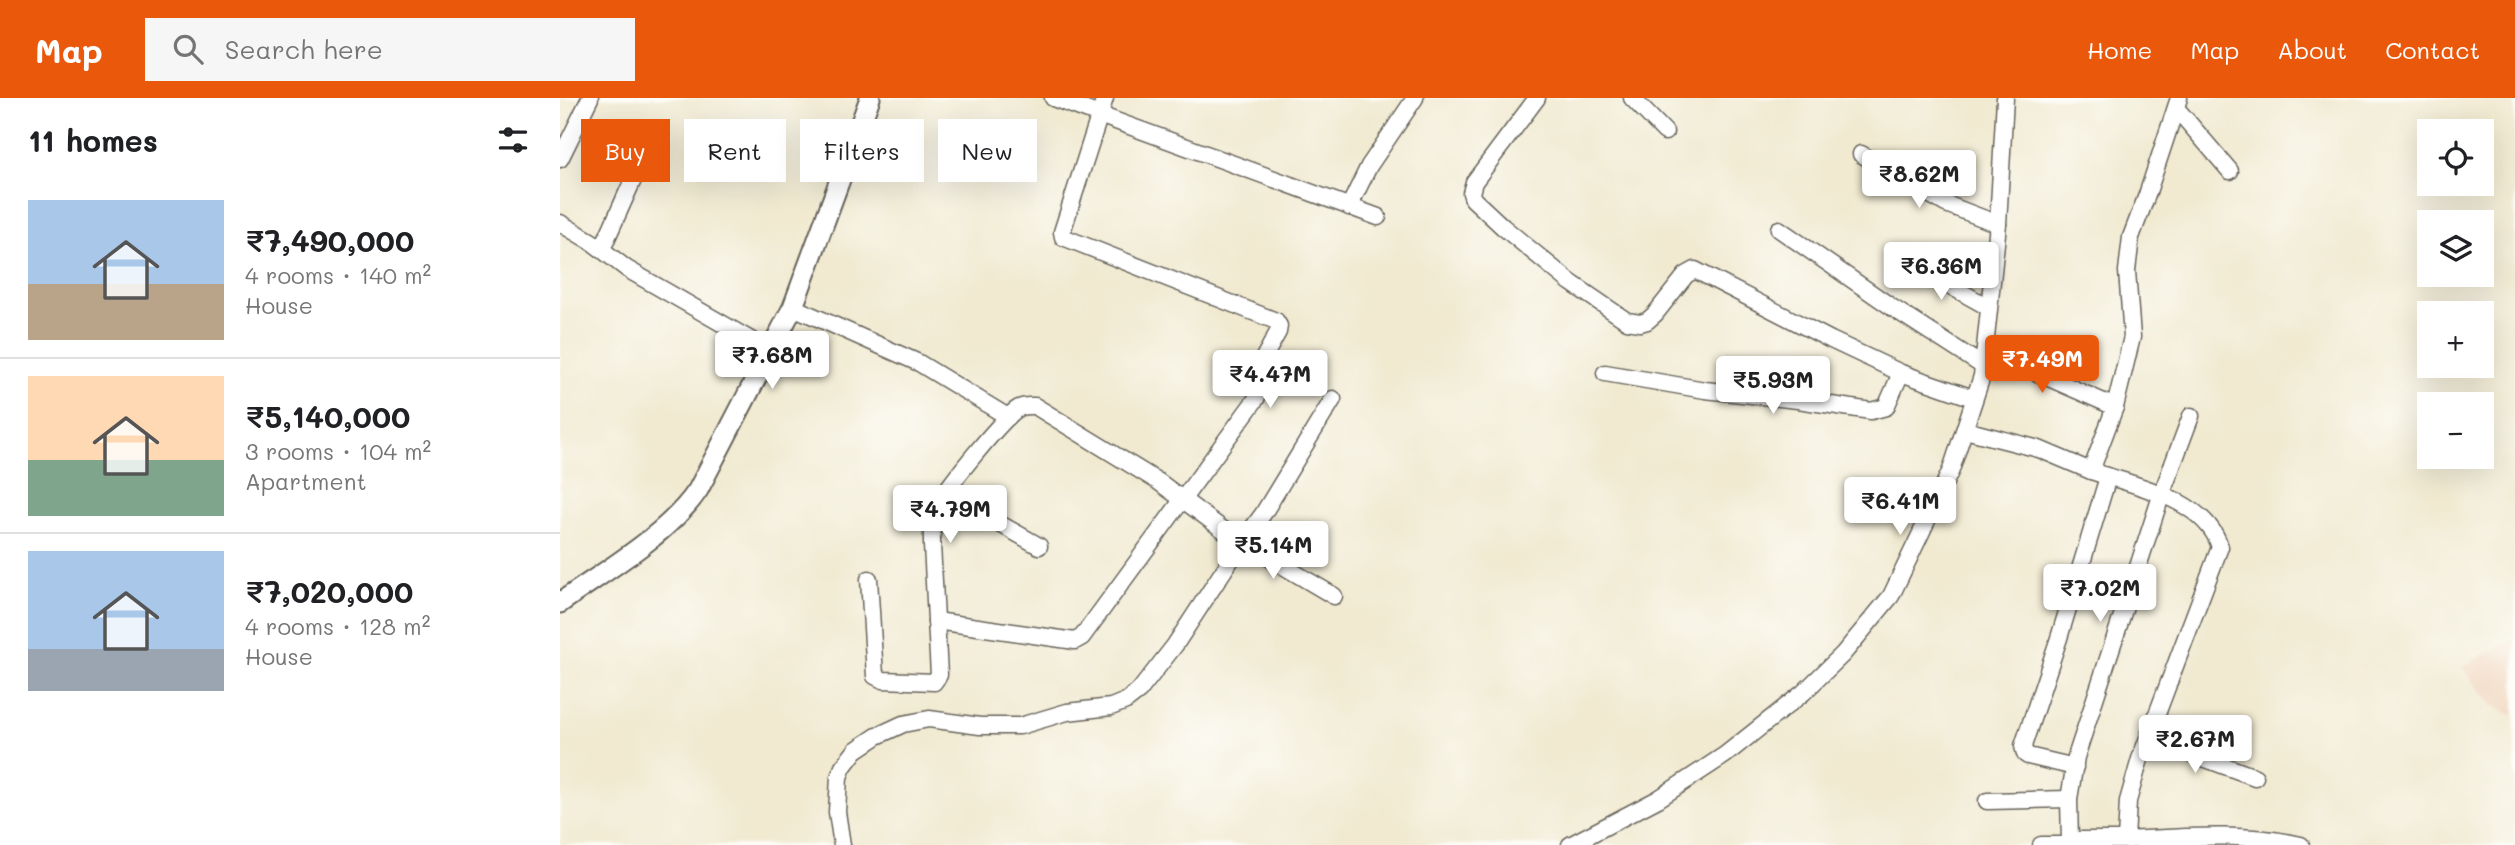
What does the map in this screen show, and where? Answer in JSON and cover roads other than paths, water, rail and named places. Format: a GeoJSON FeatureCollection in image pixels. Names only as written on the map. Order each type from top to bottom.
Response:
{"type":"FeatureCollection","features":[{"type":"Feature","properties":{"kind":"street"},"geometry":{"type":"LineString","coordinates":[[560,159],[590,98]]}},
{"type":"Feature","properties":{"kind":"street"},"geometry":{"type":"LineString","coordinates":[[560,603],[656,533],[690,501],[793,307],[870,98]]}},
{"type":"Feature","properties":{"kind":"street"},"geometry":{"type":"LineString","coordinates":[[1052,98],[1378,218]]}},
{"type":"Feature","properties":{"kind":"street"},"geometry":{"type":"LineString","coordinates":[[936,621],[1079,640],[1256,399],[1259,391],[1258,370],[1278,332],[1276,321],[1063,237],[1062,232],[1105,98]]}},
{"type":"Feature","properties":{"kind":"street"},"geometry":{"type":"LineString","coordinates":[[1349,207],[1369,166],[1415,98]]}},
{"type":"Feature","properties":{"kind":"street"},"geometry":{"type":"LineString","coordinates":[[1537,98],[1474,182],[1473,199],[1503,228],[1570,282],[1627,321],[1640,323],[1656,314],[1686,275],[1695,270],[1901,373],[1973,398]]}},
{"type":"Feature","properties":{"kind":"street"},"geometry":{"type":"LineString","coordinates":[[1632,98],[1664,132]]}},
{"type":"Feature","properties":{"kind":"street"},"geometry":{"type":"LineString","coordinates":[[1570,845],[1658,799],[1725,755],[1803,694],[1843,654],[1891,596],[1933,511],[1965,430],[1984,358],[1998,224],[2005,98]]}},
{"type":"Feature","properties":{"kind":"street"},"geometry":{"type":"LineString","coordinates":[[2177,103],[2230,172]]}},
{"type":"Feature","properties":{"kind":"street"},"geometry":{"type":"LineString","coordinates":[[2091,471],[2115,407],[2132,337],[2127,256],[2131,237],[2177,103]]}},
{"type":"Feature","properties":{"kind":"street"},"geometry":{"type":"LineString","coordinates":[[1861,154],[1947,204],[1998,224]]}},
{"type":"Feature","properties":{"kind":"street"},"geometry":{"type":"LineString","coordinates":[[601,249],[632,182]]}},
{"type":"Feature","properties":{"kind":"street"},"geometry":{"type":"LineString","coordinates":[[560,223],[627,269],[770,351]]}},
{"type":"Feature","properties":{"kind":"street"},"geometry":{"type":"LineString","coordinates":[[1779,229],[1893,309],[1984,358],[2115,407]]}},
{"type":"Feature","properties":{"kind":"street"},"geometry":{"type":"LineString","coordinates":[[1911,264],[1988,307]]}},
{"type":"Feature","properties":{"kind":"street"},"geometry":{"type":"LineString","coordinates":[[793,307],[919,363],[1008,417]]}},
{"type":"Feature","properties":{"kind":"street"},"geometry":{"type":"LineString","coordinates":[[1605,373],[1705,390],[1871,411],[1886,407],[1901,373]]}},
{"type":"Feature","properties":{"kind":"street"},"geometry":{"type":"LineString","coordinates":[[842,845],[837,812],[839,777],[856,750],[877,736],[902,724],[929,719],[980,726],[1020,726],[1067,712],[1101,709],[1126,701],[1139,691],[1175,645],[1236,537],[1263,514],[1333,399]]}},
{"type":"Feature","properties":{"kind":"street"},"geometry":{"type":"LineString","coordinates":[[869,579],[874,671],[878,678],[930,683],[937,680],[939,675],[932,527],[936,507],[1008,417],[1020,408],[1035,406],[1125,460],[1210,522],[1334,596]]}},
{"type":"Feature","properties":{"kind":"street"},"geometry":{"type":"LineString","coordinates":[[2069,844],[2069,799],[2075,767],[2162,494],[2191,416]]}},
{"type":"Feature","properties":{"kind":"street"},"geometry":{"type":"LineString","coordinates":[[1965,430],[2039,449],[2091,471],[2162,494],[2203,520],[2218,538],[2220,547],[2148,738],[2128,801],[2126,840]]}},
{"type":"Feature","properties":{"kind":"street"},"geometry":{"type":"LineString","coordinates":[[2075,767],[2028,756],[2023,746],[2108,477]]}},
{"type":"Feature","properties":{"kind":"street"},"geometry":{"type":"LineString","coordinates":[[945,493],[1039,546]]}},
{"type":"Feature","properties":{"kind":"street"},"geometry":{"type":"LineString","coordinates":[[2148,738],[2255,777]]}},
{"type":"Feature","properties":{"kind":"street"},"geometry":{"type":"LineString","coordinates":[[1987,801],[2069,799]]}},
{"type":"Feature","properties":{"kind":"street"},"geometry":{"type":"LineString","coordinates":[[2041,845],[2242,836],[2271,838],[2301,845]]}}]}
